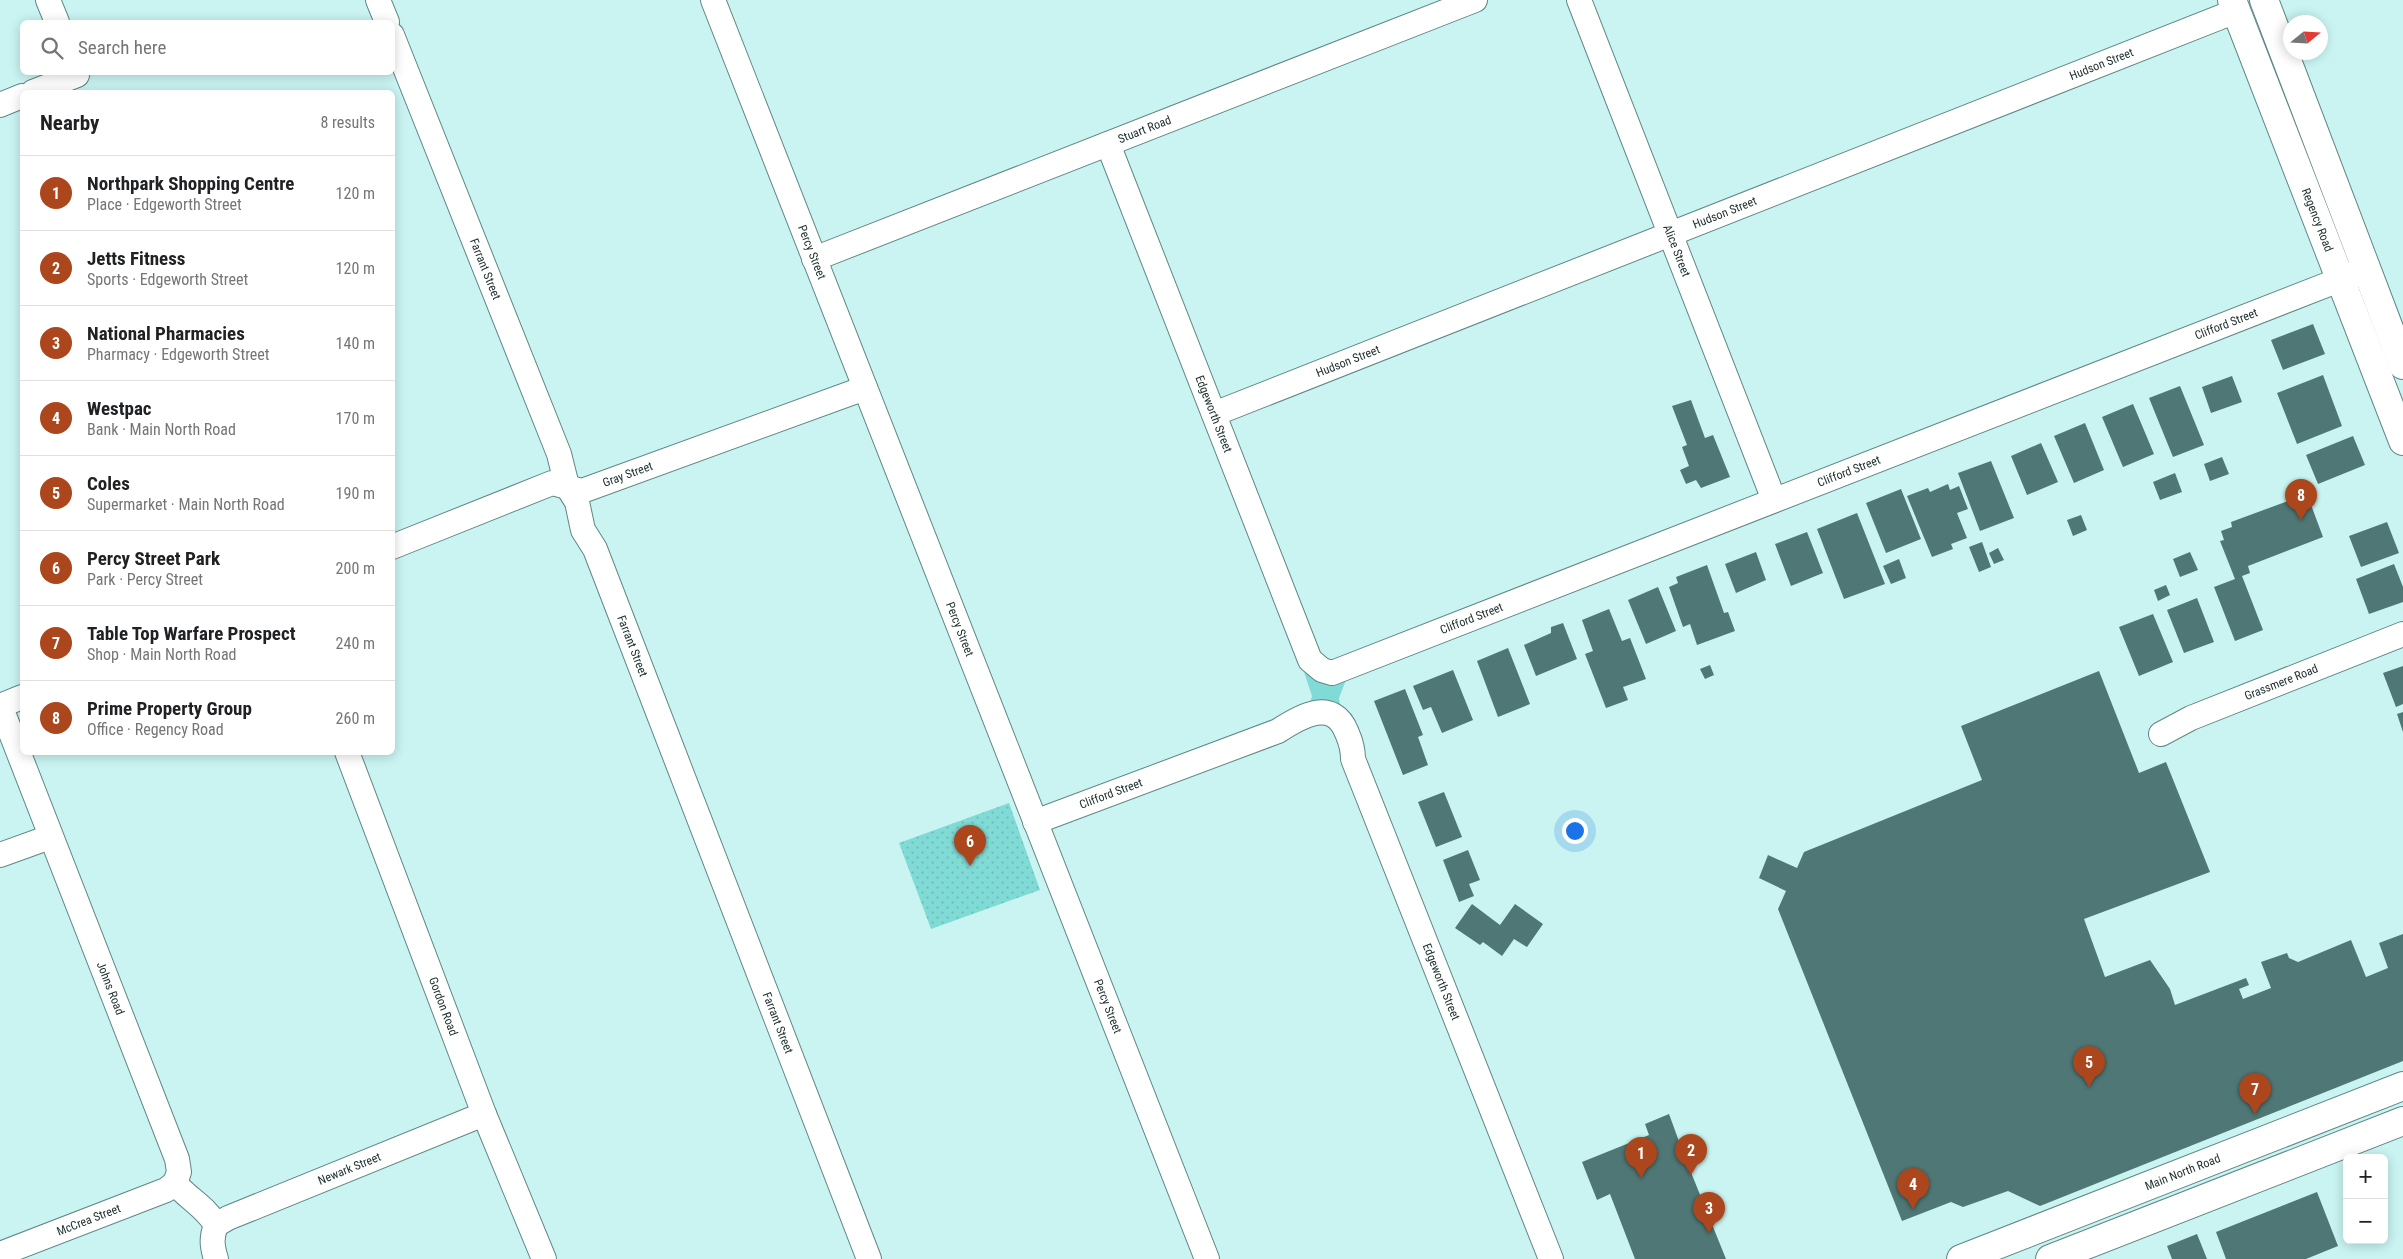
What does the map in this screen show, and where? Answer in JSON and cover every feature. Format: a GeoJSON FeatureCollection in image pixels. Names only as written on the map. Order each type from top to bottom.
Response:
{"type":"FeatureCollection","features":[{"type":"Feature","properties":{"kind":"main road"},"geometry":{"type":"LineString","coordinates":[[2264,0],[2366,269],[2401,355]]}},
{"type":"Feature","properties":{"kind":"main road","name":"Regency Road"},"geometry":{"type":"LineString","coordinates":[[2234,5],[2403,441]]}},
{"type":"Feature","properties":{"kind":"main road","name":"Main North Road"},"geometry":{"type":"LineString","coordinates":[[1961,1259],[2403,1086]]}},
{"type":"Feature","properties":{"kind":"main road"},"geometry":{"type":"LineString","coordinates":[[2050,1259],[2403,1121]]}},
{"type":"Feature","properties":{"kind":"street"},"geometry":{"type":"LineString","coordinates":[[48,0],[55,20]]}},
{"type":"Feature","properties":{"kind":"street"},"geometry":{"type":"LineString","coordinates":[[378,0],[386,20]]}},
{"type":"Feature","properties":{"kind":"street","name":"Percy Street"},"geometry":{"type":"LineString","coordinates":[[712,0],[1207,1259]]}},
{"type":"Feature","properties":{"kind":"street","name":"Stuart Road"},"geometry":{"type":"LineString","coordinates":[[814,259],[1474,0]]}},
{"type":"Feature","properties":{"kind":"street","name":"Alice Street"},"geometry":{"type":"LineString","coordinates":[[1579,0],[1774,500]]}},
{"type":"Feature","properties":{"kind":"street","name":"Hudson Street"},"geometry":{"type":"LineString","coordinates":[[1214,414],[1670,234],[2234,5]]}},
{"type":"Feature","properties":{"kind":"street","name":"Farrant Street"},"geometry":{"type":"LineString","coordinates":[[395,44],[559,454],[567,486],[577,502],[583,530],[595,549],[870,1259]]}},
{"type":"Feature","properties":{"kind":"street"},"geometry":{"type":"LineString","coordinates":[[40,90],[79,80]]}},
{"type":"Feature","properties":{"kind":"street"},"geometry":{"type":"LineString","coordinates":[[0,105],[20,97]]}},
{"type":"Feature","properties":{"kind":"street","name":"Edgeworth Street"},"geometry":{"type":"LineString","coordinates":[[1108,144],[1310,660],[1322,670],[1332,673]]}},
{"type":"Feature","properties":{"kind":"street","name":"Clifford Street"},"geometry":{"type":"LineString","coordinates":[[1332,673],[2366,269]]}},
{"type":"Feature","properties":{"kind":"street"},"geometry":{"type":"LineString","coordinates":[[2371,361],[2401,355]]}},
{"type":"Feature","properties":{"kind":"street","name":"Gray Street"},"geometry":{"type":"LineString","coordinates":[[395,546],[552,483],[582,491],[865,388]]}},
{"type":"Feature","properties":{"kind":"street","name":"Grassmere Road"},"geometry":{"type":"LineString","coordinates":[[2161,734],[2191,718],[2403,634]]}},
{"type":"Feature","properties":{"kind":"street"},"geometry":{"type":"LineString","coordinates":[[0,705],[20,698]]}},
{"type":"Feature","properties":{"kind":"street","name":"Johns Road"},"geometry":{"type":"LineString","coordinates":[[0,705],[50,837],[178,1159],[179,1172],[175,1183]]}},
{"type":"Feature","properties":{"kind":"street","name":"Edgeworth Street"},"geometry":{"type":"LineString","coordinates":[[1326,712],[1343,722],[1353,747],[1353,759],[1551,1259]]}},
{"type":"Feature","properties":{"kind":"street","name":"Clifford Street"},"geometry":{"type":"LineString","coordinates":[[1035,822],[1278,731],[1309,714],[1326,712]]}},
{"type":"Feature","properties":{"kind":"street","name":"Gordon Road"},"geometry":{"type":"LineString","coordinates":[[347,755],[484,1114],[544,1259]]}},
{"type":"Feature","properties":{"kind":"street"},"geometry":{"type":"LineString","coordinates":[[0,855],[50,837]]}},
{"type":"Feature","properties":{"kind":"street","name":"Newark Street"},"geometry":{"type":"LineString","coordinates":[[216,1225],[228,1218],[484,1114]]}},
{"type":"Feature","properties":{"kind":"street"},"geometry":{"type":"LineString","coordinates":[[175,1183],[185,1195],[203,1208],[216,1225],[212,1235],[212,1247],[216,1259]]}},
{"type":"Feature","properties":{"kind":"street","name":"McCrea Street"},"geometry":{"type":"LineString","coordinates":[[0,1254],[166,1190],[175,1183]]}},
{"type":"Feature","properties":{"kind":"shaded area"},"geometry":{"type":"Polygon","coordinates":[[[1304,672],[1324,682],[1346,680],[1339,698],[1341,713],[1309,706],[1312,696],[1304,672]]]}},
{"type":"Feature","properties":{"kind":"shaded area"},"geometry":{"type":"Polygon","coordinates":[[[1009,803],[1040,890],[931,929],[899,843],[1009,803]]]}},
{"type":"Feature","properties":{"kind":"building"},"geometry":{"type":"Polygon","coordinates":[[[2313,324],[2325,354],[2283,370],[2271,340],[2313,324]]]}},
{"type":"Feature","properties":{"kind":"building"},"geometry":{"type":"Polygon","coordinates":[[[2323,375],[2342,426],[2297,444],[2277,393],[2323,375]]]}},
{"type":"Feature","properties":{"kind":"building"},"geometry":{"type":"Polygon","coordinates":[[[2232,376],[2242,402],[2211,413],[2202,387],[2232,376]]]}},
{"type":"Feature","properties":{"kind":"building"},"geometry":{"type":"Polygon","coordinates":[[[2180,386],[2204,445],[2173,457],[2149,398],[2180,386]]]}},
{"type":"Feature","properties":{"kind":"building"},"geometry":{"type":"Polygon","coordinates":[[[1691,400],[1705,438],[1713,435],[1730,477],[1701,488],[1696,480],[1686,484],[1680,470],[1689,466],[1682,447],[1687,445],[1672,406],[1691,400]]]}},
{"type":"Feature","properties":{"kind":"building"},"geometry":{"type":"Polygon","coordinates":[[[2133,404],[2154,454],[2123,467],[2102,417],[2133,404]]]}},
{"type":"Feature","properties":{"kind":"building"},"geometry":{"type":"Polygon","coordinates":[[[2085,423],[2104,470],[2074,483],[2054,436],[2085,423]]]}},
{"type":"Feature","properties":{"kind":"building"},"geometry":{"type":"Polygon","coordinates":[[[2353,436],[2365,465],[2318,484],[2306,455],[2353,436]]]}},
{"type":"Feature","properties":{"kind":"building"},"geometry":{"type":"Polygon","coordinates":[[[2041,443],[2058,482],[2027,495],[2011,456],[2041,443]]]}},
{"type":"Feature","properties":{"kind":"building"},"geometry":{"type":"Polygon","coordinates":[[[2222,457],[2229,474],[2210,481],[2204,464],[2222,457]]]}},
{"type":"Feature","properties":{"kind":"building"},"geometry":{"type":"Polygon","coordinates":[[[1991,461],[2014,518],[1980,531],[1958,473],[1991,461]]]}},
{"type":"Feature","properties":{"kind":"building"},"geometry":{"type":"Polygon","coordinates":[[[2175,473],[2182,492],[2160,500],[2153,482],[2175,473]]]}},
{"type":"Feature","properties":{"kind":"building"},"geometry":{"type":"Polygon","coordinates":[[[1948,484],[1950,490],[1959,486],[1968,509],[1957,513],[1967,538],[1951,544],[1953,549],[1932,557],[1907,496],[1928,488],[1930,492],[1948,484]]]}},
{"type":"Feature","properties":{"kind":"building"},"geometry":{"type":"Polygon","coordinates":[[[1901,489],[1921,539],[1886,553],[1866,503],[1901,489]]]}},
{"type":"Feature","properties":{"kind":"building"},"geometry":{"type":"Polygon","coordinates":[[[2307,494],[2323,537],[2248,566],[2250,573],[2242,576],[2263,630],[2235,641],[2214,587],[2235,579],[2220,541],[2224,540],[2221,531],[2232,527],[2231,522],[2307,494]]]}},
{"type":"Feature","properties":{"kind":"building"},"geometry":{"type":"Polygon","coordinates":[[[1857,513],[1885,584],[1844,599],[1817,529],[1857,513]]]}},
{"type":"Feature","properties":{"kind":"building"},"geometry":{"type":"Polygon","coordinates":[[[2081,515],[2087,530],[2073,536],[2067,520],[2081,515]]]}},
{"type":"Feature","properties":{"kind":"building"},"geometry":{"type":"Polygon","coordinates":[[[2387,522],[2399,553],[2361,567],[2349,536],[2387,522]]]}},
{"type":"Feature","properties":{"kind":"building"},"geometry":{"type":"Polygon","coordinates":[[[1807,532],[1823,573],[1791,586],[1775,544],[1807,532]]]}},
{"type":"Feature","properties":{"kind":"building"},"geometry":{"type":"Polygon","coordinates":[[[1982,542],[1991,567],[1979,572],[1969,547],[1982,542]]]}},
{"type":"Feature","properties":{"kind":"building"},"geometry":{"type":"Polygon","coordinates":[[[1998,548],[2004,560],[1994,564],[1989,553],[1998,548]]]}},
{"type":"Feature","properties":{"kind":"building"},"geometry":{"type":"Polygon","coordinates":[[[1756,552],[1766,580],[1736,593],[1725,564],[1756,552]]]}},
{"type":"Feature","properties":{"kind":"building"},"geometry":{"type":"Polygon","coordinates":[[[2190,552],[2198,570],[2180,577],[2173,559],[2190,552]]]}},
{"type":"Feature","properties":{"kind":"building"},"geometry":{"type":"Polygon","coordinates":[[[1899,559],[1906,578],[1891,584],[1883,566],[1899,559]]]}},
{"type":"Feature","properties":{"kind":"building"},"geometry":{"type":"Polygon","coordinates":[[[2394,564],[2403,587],[2403,602],[2369,614],[2356,579],[2394,564]]]}},
{"type":"Feature","properties":{"kind":"building"},"geometry":{"type":"Polygon","coordinates":[[[1707,565],[1724,613],[1728,612],[1735,631],[1697,645],[1690,624],[1683,627],[1669,587],[1678,583],[1676,577],[1707,565]]]}},
{"type":"Feature","properties":{"kind":"building"},"geometry":{"type":"Polygon","coordinates":[[[2166,585],[2170,595],[2158,601],[2154,590],[2166,585]]]}},
{"type":"Feature","properties":{"kind":"building"},"geometry":{"type":"Polygon","coordinates":[[[1658,587],[1676,631],[1646,644],[1628,600],[1658,587]]]}},
{"type":"Feature","properties":{"kind":"building"},"geometry":{"type":"Polygon","coordinates":[[[2197,598],[2214,642],[2184,653],[2167,610],[2197,598]]]}},
{"type":"Feature","properties":{"kind":"building"},"geometry":{"type":"Polygon","coordinates":[[[1609,609],[1622,641],[1630,638],[1646,679],[1623,687],[1628,700],[1606,708],[1585,654],[1593,651],[1582,620],[1609,609]]]}},
{"type":"Feature","properties":{"kind":"building"},"geometry":{"type":"Polygon","coordinates":[[[2153,614],[2173,662],[2139,676],[2119,627],[2153,614]]]}},
{"type":"Feature","properties":{"kind":"building"},"geometry":{"type":"Polygon","coordinates":[[[1563,623],[1577,659],[1536,676],[1524,645],[1551,633],[1551,627],[1563,623]]]}},
{"type":"Feature","properties":{"kind":"building"},"geometry":{"type":"Polygon","coordinates":[[[1508,648],[1530,704],[1498,717],[1477,661],[1508,648]]]}},
{"type":"Feature","properties":{"kind":"building"},"geometry":{"type":"Polygon","coordinates":[[[1710,665],[1714,675],[1705,679],[1700,669],[1710,665]]]}},
{"type":"Feature","properties":{"kind":"building"},"geometry":{"type":"Polygon","coordinates":[[[2403,666],[2403,704],[2396,707],[2383,673],[2403,666]]]}},
{"type":"Feature","properties":{"kind":"building"},"geometry":{"type":"Polygon","coordinates":[[[1453,670],[1473,720],[1442,733],[1431,707],[1423,710],[1413,686],[1453,670]]]}},
{"type":"Feature","properties":{"kind":"building"},"geometry":{"type":"Polygon","coordinates":[[[2099,671],[2139,773],[2166,762],[2210,872],[2084,919],[2105,977],[2150,960],[2170,989],[2175,1005],[2246,978],[2249,985],[2239,989],[2243,999],[2271,988],[2261,962],[2287,953],[2289,958],[2298,962],[2351,940],[2366,977],[2388,968],[2379,943],[2403,934],[2403,1061],[2040,1206],[2008,1191],[1963,1207],[1951,1202],[1902,1221],[1778,909],[1786,891],[1759,878],[1768,855],[1797,868],[1804,852],[1982,780],[1961,726],[2099,671]]]}},
{"type":"Feature","properties":{"kind":"building"},"geometry":{"type":"Polygon","coordinates":[[[1405,689],[1423,735],[1418,737],[1428,765],[1403,775],[1374,701],[1405,689]]]}},
{"type":"Feature","properties":{"kind":"building"},"geometry":{"type":"Polygon","coordinates":[[[2403,712],[2403,732],[2397,714],[2403,712]]]}},
{"type":"Feature","properties":{"kind":"building"},"geometry":{"type":"Polygon","coordinates":[[[1444,792],[1462,837],[1436,847],[1418,802],[1444,792]]]}},
{"type":"Feature","properties":{"kind":"building"},"geometry":{"type":"Polygon","coordinates":[[[1468,850],[1480,880],[1469,884],[1474,896],[1459,902],[1443,860],[1468,850]]]}},
{"type":"Feature","properties":{"kind":"building"},"geometry":{"type":"Polygon","coordinates":[[[1472,904],[1500,925],[1515,904],[1543,924],[1527,947],[1514,939],[1502,956],[1483,942],[1480,945],[1455,928],[1472,904]]]}},
{"type":"Feature","properties":{"kind":"building"},"geometry":{"type":"Polygon","coordinates":[[[1669,1114],[1726,1259],[1635,1259],[1610,1194],[1597,1200],[1582,1162],[1649,1135],[1645,1124],[1669,1114]]]}},
{"type":"Feature","properties":{"kind":"building"},"geometry":{"type":"Polygon","coordinates":[[[2317,1192],[2338,1246],[2306,1259],[2226,1259],[2216,1232],[2317,1192]]]}},
{"type":"Feature","properties":{"kind":"building"},"geometry":{"type":"Polygon","coordinates":[[[2197,1234],[2207,1259],[2172,1259],[2167,1246],[2197,1234]]]}},
{"type":"Feature","properties":{"kind":"place","name":"Prime Property Group"},"geometry":{"type":"Point","coordinates":[2301,520]}},
{"type":"Feature","properties":{"kind":"place","name":"Percy Street Park"},"geometry":{"type":"Point","coordinates":[970,866]}},
{"type":"Feature","properties":{"kind":"place","name":"Coles"},"geometry":{"type":"Point","coordinates":[2089,1087]}},
{"type":"Feature","properties":{"kind":"place","name":"Table Top Warfare Prospect"},"geometry":{"type":"Point","coordinates":[2255,1114]}},
{"type":"Feature","properties":{"kind":"place","name":"Jetts Fitness"},"geometry":{"type":"Point","coordinates":[1691,1175]}},
{"type":"Feature","properties":{"kind":"place","name":"Northpark Shopping Centre"},"geometry":{"type":"Point","coordinates":[1641,1178]}},
{"type":"Feature","properties":{"kind":"place","name":"Westpac"},"geometry":{"type":"Point","coordinates":[1913,1209]}},
{"type":"Feature","properties":{"kind":"place","name":"National Pharmacies"},"geometry":{"type":"Point","coordinates":[1709,1233]}}]}
